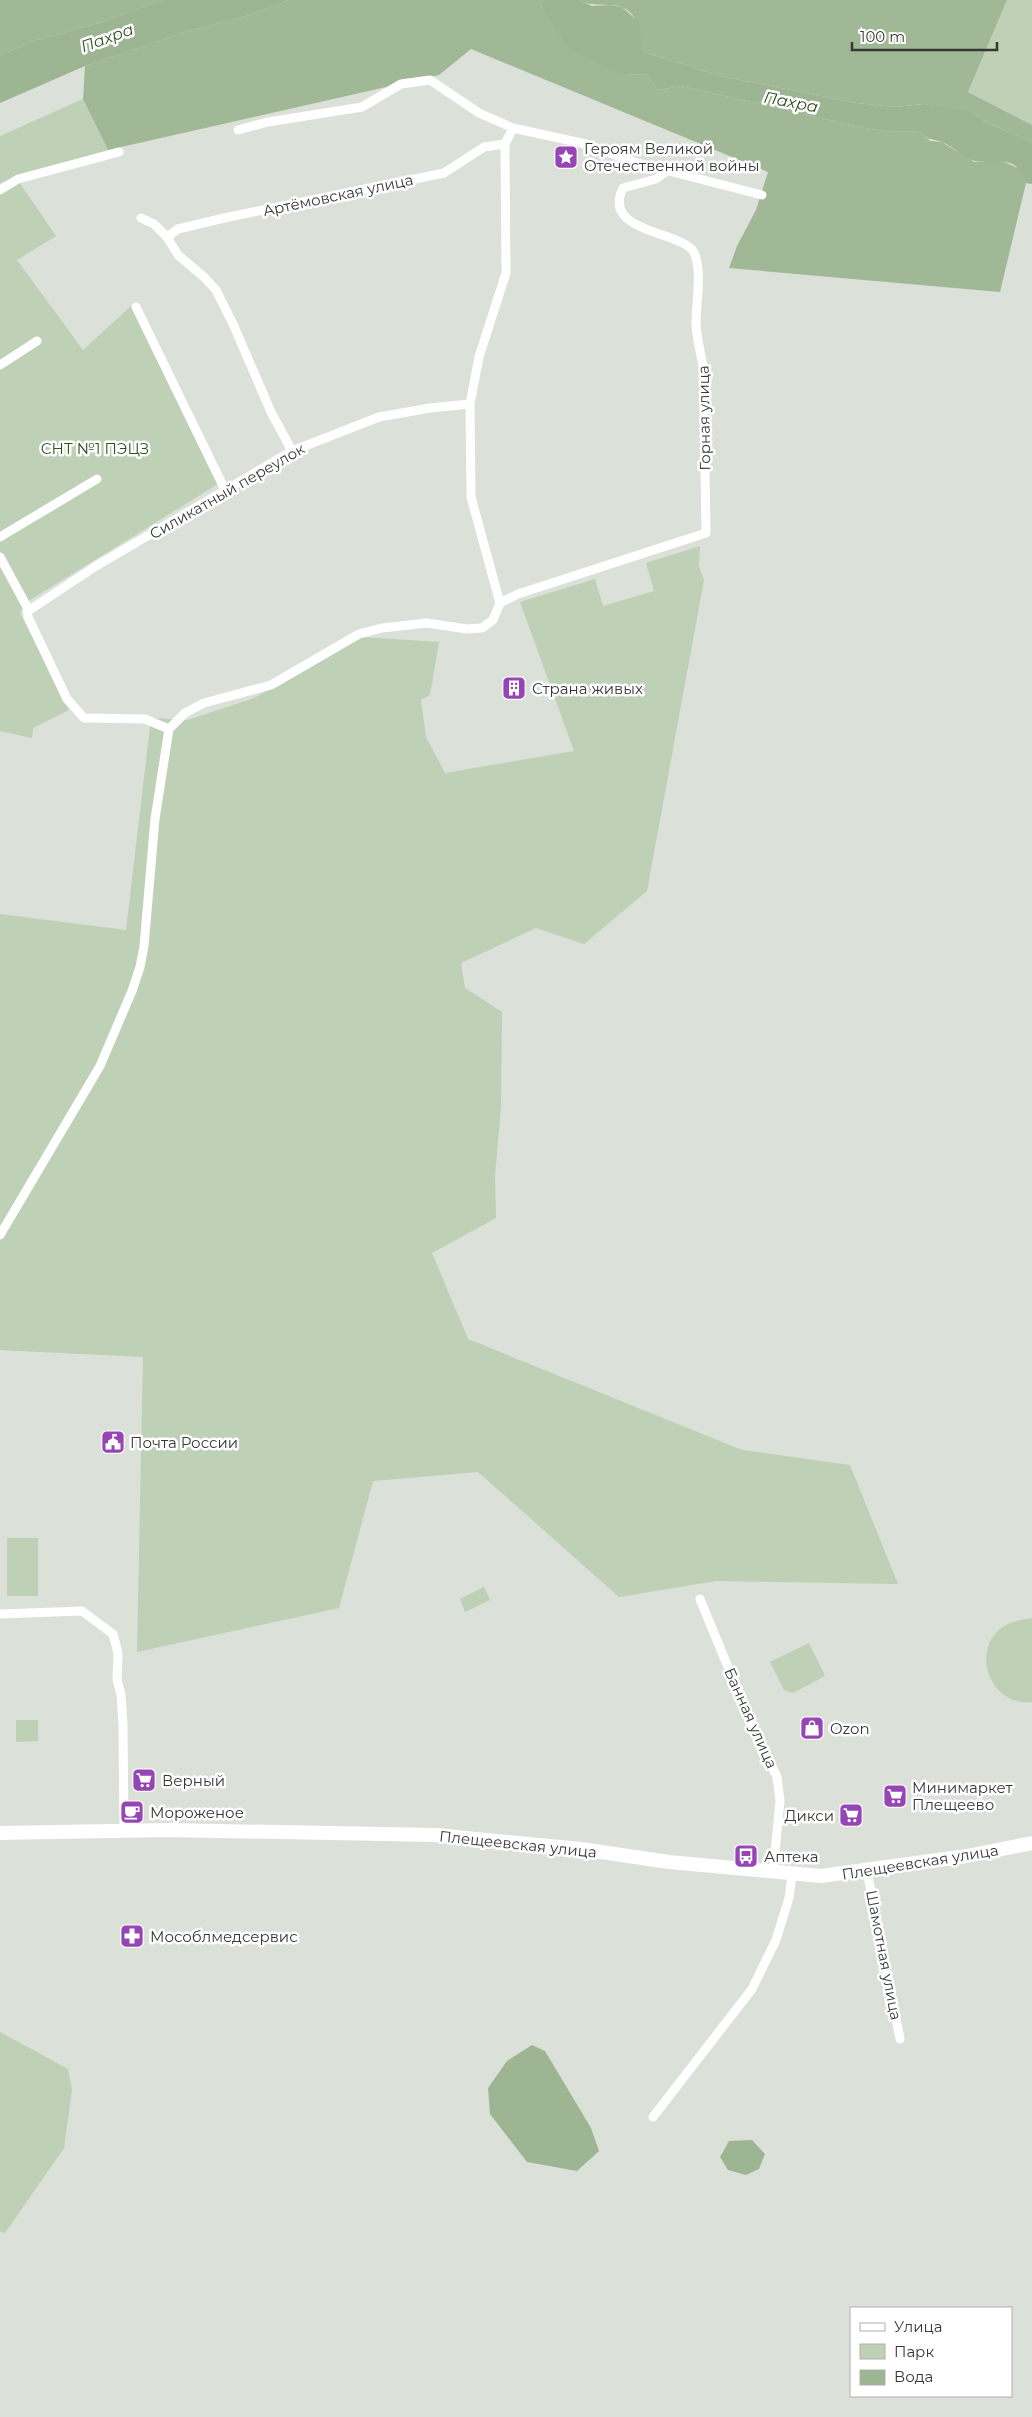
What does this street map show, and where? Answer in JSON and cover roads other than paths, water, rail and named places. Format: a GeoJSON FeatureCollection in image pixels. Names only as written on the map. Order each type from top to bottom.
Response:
{"type":"FeatureCollection","features":[{"type":"Feature","properties":{"kind":"street"},"geometry":{"type":"LineString","coordinates":[[238,130],[268,122],[362,107],[401,84],[430,80],[479,113],[513,128],[586,144],[634,162],[762,195]]}},
{"type":"Feature","properties":{"kind":"street"},"geometry":{"type":"LineString","coordinates":[[0,1235],[100,1066],[132,991],[140,967],[144,946],[155,819],[169,729],[185,713],[204,703],[271,685],[359,634],[382,628],[427,623],[467,629],[482,628],[493,620],[500,603],[471,497],[470,404],[479,357],[506,273],[505,144],[513,128]]}},
{"type":"Feature","properties":{"kind":"street","name":"Артёмовская улица"},"geometry":{"type":"LineString","coordinates":[[167,237],[178,229],[224,218],[444,173],[484,147],[505,144]]}},
{"type":"Feature","properties":{"kind":"street"},"geometry":{"type":"LineString","coordinates":[[0,190],[18,179],[119,152]]}},
{"type":"Feature","properties":{"kind":"street","name":"Горная улица"},"geometry":{"type":"LineString","coordinates":[[500,603],[518,594],[706,533],[704,399],[706,384],[696,326],[698,267],[693,252],[687,245],[640,227],[628,219],[620,208],[619,195],[623,188],[656,179],[668,170]]}},
{"type":"Feature","properties":{"kind":"street"},"geometry":{"type":"LineString","coordinates":[[140,218],[154,224],[167,237],[178,255],[216,290],[233,324],[271,412],[292,451]]}},
{"type":"Feature","properties":{"kind":"street"},"geometry":{"type":"LineString","coordinates":[[136,307],[226,490]]}},
{"type":"Feature","properties":{"kind":"street"},"geometry":{"type":"LineString","coordinates":[[0,365],[37,341]]}},
{"type":"Feature","properties":{"kind":"street","name":"Силикатный переулок"},"geometry":{"type":"LineString","coordinates":[[28,611],[96,566],[292,451],[379,416],[470,404]]}},
{"type":"Feature","properties":{"kind":"street"},"geometry":{"type":"LineString","coordinates":[[0,537],[97,479]]}},
{"type":"Feature","properties":{"kind":"street"},"geometry":{"type":"LineString","coordinates":[[0,557],[28,611],[28,618],[67,699],[84,718],[145,719],[169,729]]}},
{"type":"Feature","properties":{"kind":"street","name":"Банная улица"},"geometry":{"type":"LineString","coordinates":[[700,1599],[777,1777],[780,1801],[773,1873]]}},
{"type":"Feature","properties":{"kind":"street"},"geometry":{"type":"LineString","coordinates":[[0,1614],[82,1611],[113,1634],[118,1653],[117,1680],[121,1694],[123,1725],[124,1831]]}},
{"type":"Feature","properties":{"kind":"street","name":"Плещеевская улица"},"geometry":{"type":"LineString","coordinates":[[0,1833],[124,1831],[323,1832],[434,1835],[581,1849],[669,1862],[730,1866],[792,1875],[821,1876],[967,1856],[1032,1843]]}},
{"type":"Feature","properties":{"kind":"street","name":"Шамотная улица"},"geometry":{"type":"LineString","coordinates":[[867,1871],[900,2039]]}},
{"type":"Feature","properties":{"kind":"street"},"geometry":{"type":"LineString","coordinates":[[653,2117],[752,1989],[776,1940],[789,1898],[792,1875]]}},
{"type":"Feature","properties":{"kind":"water","name":"Пахра"},"geometry":{"type":"Polygon","coordinates":[[[163,0],[289,0],[253,14],[185,32],[85,66],[0,103],[0,55],[37,40],[102,22],[163,0]]]}},
{"type":"Feature","properties":{"kind":"water","name":"Пахра"},"geometry":{"type":"Polygon","coordinates":[[[544,0],[579,0],[592,6],[610,5],[622,7],[639,22],[644,52],[720,76],[856,103],[895,107],[924,104],[976,114],[985,122],[1032,142],[1032,184],[1026,183],[1016,167],[1011,164],[999,161],[984,162],[971,160],[946,144],[928,138],[919,131],[905,132],[865,128],[681,86],[658,90],[647,74],[624,75],[568,48],[541,6],[544,0]]]}},
{"type":"Feature","properties":{"kind":"water"},"geometry":{"type":"Polygon","coordinates":[[[532,2045],[545,2051],[591,2128],[599,2151],[577,2171],[527,2162],[490,2114],[488,2088],[507,2061],[532,2045]]]}},
{"type":"Feature","properties":{"kind":"water"},"geometry":{"type":"Polygon","coordinates":[[[752,2140],[765,2154],[759,2169],[746,2175],[728,2170],[720,2157],[729,2141],[752,2140]]]}},
{"type":"Feature","properties":{"kind":"place","name":"Героям Великой Отечественной войны"},"geometry":{"type":"Point","coordinates":[566,157]}},
{"type":"Feature","properties":{"kind":"place","name":"Страна живых"},"geometry":{"type":"Point","coordinates":[514,688]}},
{"type":"Feature","properties":{"kind":"place","name":"Почта России"},"geometry":{"type":"Point","coordinates":[113,1442]}},
{"type":"Feature","properties":{"kind":"place","name":"Ozon"},"geometry":{"type":"Point","coordinates":[812,1728]}},
{"type":"Feature","properties":{"kind":"place","name":"Верный"},"geometry":{"type":"Point","coordinates":[144,1780]}},
{"type":"Feature","properties":{"kind":"place","name":"Минимаркет Плещеево"},"geometry":{"type":"Point","coordinates":[895,1796]}},
{"type":"Feature","properties":{"kind":"place","name":"Мороженое"},"geometry":{"type":"Point","coordinates":[132,1812]}},
{"type":"Feature","properties":{"kind":"place","name":"Дикси"},"geometry":{"type":"Point","coordinates":[851,1815]}},
{"type":"Feature","properties":{"kind":"place","name":"Аптека"},"geometry":{"type":"Point","coordinates":[746,1856]}},
{"type":"Feature","properties":{"kind":"place","name":"Мособлмедсервис"},"geometry":{"type":"Point","coordinates":[132,1936]}},
{"type":"Feature","properties":{"kind":"park label","name":"СНТ №1 ПЭЦЗ"},"geometry":{"type":"Point","coordinates":[95,448]}}]}
